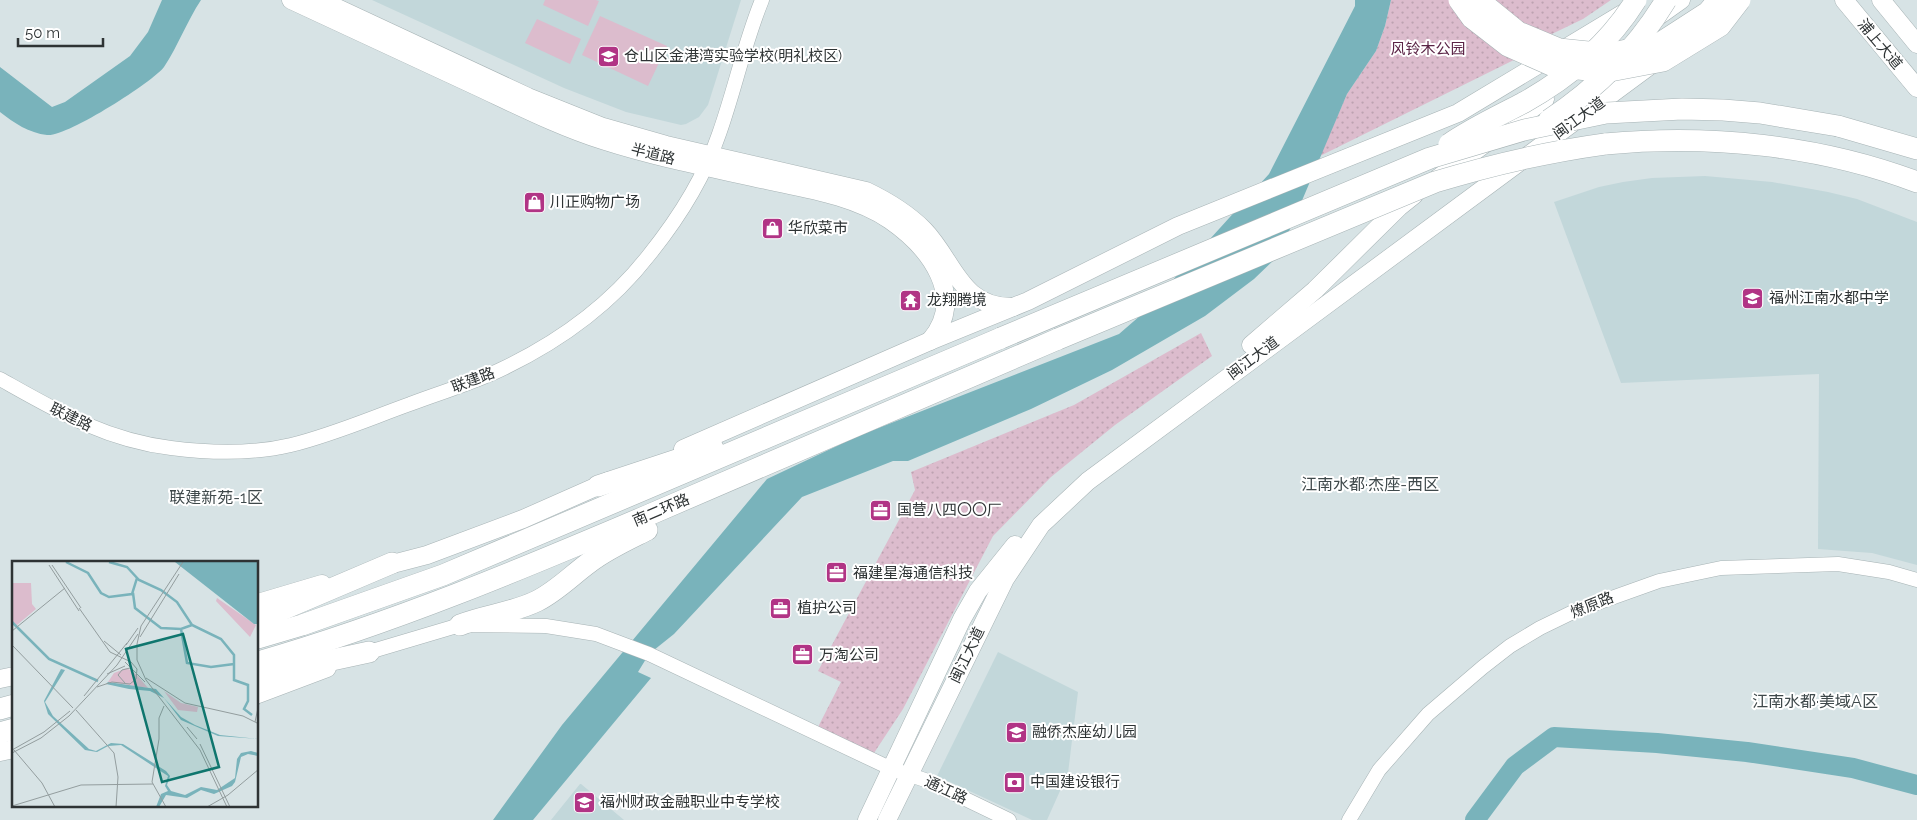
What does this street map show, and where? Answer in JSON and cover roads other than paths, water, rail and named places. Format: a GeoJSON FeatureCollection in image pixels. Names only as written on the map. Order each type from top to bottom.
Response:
{"type":"FeatureCollection","features":[{"type":"Feature","properties":{"kind":"highway"},"geometry":{"type":"LineString","coordinates":[[1459,0],[1472,18],[1508,46],[1553,66],[1605,72],[1663,61],[1720,26],[1740,0]]}},
{"type":"Feature","properties":{"kind":"highway"},"geometry":{"type":"LineString","coordinates":[[1481,0],[1518,32],[1534,39],[1559,49],[1608,54],[1660,43],[1708,12],[1718,0]]}},
{"type":"Feature","properties":{"kind":"highway"},"geometry":{"type":"LineString","coordinates":[[1435,182],[1535,129],[1571,105],[1605,78],[1632,49],[1651,25],[1666,0]]}},
{"type":"Feature","properties":{"kind":"highway"},"geometry":{"type":"LineString","coordinates":[[1430,158],[1463,134],[1524,102],[1564,77],[1584,62],[1609,38],[1641,1]]}},
{"type":"Feature","properties":{"kind":"highway"},"geometry":{"type":"LineString","coordinates":[[1430,158],[1477,143],[1565,120],[1606,113],[1672,110],[1723,110],[1799,119],[1864,133],[1917,149]]}},
{"type":"Feature","properties":{"kind":"highway"},"geometry":{"type":"LineString","coordinates":[[1435,182],[1481,168],[1547,153],[1642,140],[1758,145],[1833,158],[1917,182]]}},
{"type":"Feature","properties":{"kind":"highway","name":"南二环路"},"geometry":{"type":"LineString","coordinates":[[259,638],[302,625],[443,576],[1001,338],[1430,158]]}},
{"type":"Feature","properties":{"kind":"highway","name":"南二环路"},"geometry":{"type":"LineString","coordinates":[[259,662],[308,648],[450,598],[787,457],[1058,339],[1435,182]]}},
{"type":"Feature","properties":{"kind":"highway"},"geometry":{"type":"LineString","coordinates":[[598,486],[710,449],[779,433]]}},
{"type":"Feature","properties":{"kind":"highway"},"geometry":{"type":"LineString","coordinates":[[460,625],[476,619],[525,607],[538,601],[604,552],[699,505],[787,457]]}},
{"type":"Feature","properties":{"kind":"highway"},"geometry":{"type":"LineString","coordinates":[[259,620],[392,563]]}},
{"type":"Feature","properties":{"kind":"highway"},"geometry":{"type":"LineString","coordinates":[[259,676],[369,652]]}},
{"type":"Feature","properties":{"kind":"main road","name":"半道路"},"geometry":{"type":"LineString","coordinates":[[291,0],[567,128],[614,144],[856,188],[884,200],[910,217],[928,234],[966,289],[978,298],[991,303],[1014,307]]}},
{"type":"Feature","properties":{"kind":"main road","name":"半道路"},"geometry":{"type":"LineString","coordinates":[[320,0],[567,114],[708,161],[845,199],[871,209],[898,226],[924,251],[936,268],[943,283],[946,298],[945,315],[930,341]]}},
{"type":"Feature","properties":{"kind":"main road","name":"闽江大道"},"geometry":{"type":"LineString","coordinates":[[867,820],[962,619],[978,592],[1036,518],[1092,465],[1266,334],[1315,290],[1399,207],[1680,0]]}},
{"type":"Feature","properties":{"kind":"main road","name":"闽江大道"},"geometry":{"type":"LineString","coordinates":[[887,820],[1005,579],[1041,525],[1088,480],[1740,0]]}},
{"type":"Feature","properties":{"kind":"main road","name":"浦上大道"},"geometry":{"type":"LineString","coordinates":[[1844,0],[1917,88]]}},
{"type":"Feature","properties":{"kind":"main road"},"geometry":{"type":"LineString","coordinates":[[1881,0],[1917,44]]}},
{"type":"Feature","properties":{"kind":"main road"},"geometry":{"type":"LineString","coordinates":[[259,603],[392,563],[427,556],[523,519],[930,341],[1014,307],[1178,226],[1458,113],[1537,67],[1641,1]]}},
{"type":"Feature","properties":{"kind":"main road"},"geometry":{"type":"LineString","coordinates":[[1399,207],[1537,67]]}},
{"type":"Feature","properties":{"kind":"main road"},"geometry":{"type":"LineString","coordinates":[[259,694],[369,652]]}},
{"type":"Feature","properties":{"kind":"street","name":"联建路"},"geometry":{"type":"LineString","coordinates":[[0,379],[80,423],[109,434],[154,445],[191,450],[249,450],[292,445],[332,433],[502,369],[580,323],[605,303],[650,254],[688,199],[708,161],[723,122],[746,40],[762,0]]}},
{"type":"Feature","properties":{"kind":"street","name":"燎原路"},"geometry":{"type":"LineString","coordinates":[[1348,820],[1379,770],[1432,710],[1510,646],[1540,628],[1575,611],[1659,581],[1721,568],[1838,564],[1889,572],[1917,580]]}},
{"type":"Feature","properties":{"kind":"street","name":"通江路"},"geometry":{"type":"LineString","coordinates":[[369,652],[460,625],[546,626],[596,634],[650,654],[892,769],[928,781],[1009,820]]}},
{"type":"Feature","properties":{"kind":"water"},"geometry":{"type":"Polygon","coordinates":[[[162,0],[201,0],[164,67],[127,96],[89,119],[57,134],[47,135],[28,130],[0,112],[0,67],[52,107],[65,102],[130,56],[148,32],[162,0]]]}},
{"type":"Feature","properties":{"kind":"water"},"geometry":{"type":"Polygon","coordinates":[[[1355,0],[1391,0],[1385,26],[1376,51],[1347,94],[1279,255],[1254,279],[1205,316],[1112,370],[1031,409],[908,461],[893,461],[802,497],[674,634],[649,654],[638,672],[651,678],[533,820],[493,820],[562,725],[767,479],[858,436],[1119,334],[1141,315],[1269,174],[1355,6],[1355,0]]]}},
{"type":"Feature","properties":{"kind":"waterway"},"geometry":{"type":"LineString","coordinates":[[1475,820],[1515,766],[1554,737],[1657,743],[1747,752],[1853,768],[1917,785]]}},
{"type":"Feature","properties":{"kind":"place","name":"仓山区金港湾实验学校(明礼校区)"},"geometry":{"type":"Point","coordinates":[608,56]}},
{"type":"Feature","properties":{"kind":"place","name":"川正购物广场"},"geometry":{"type":"Point","coordinates":[534,202]}},
{"type":"Feature","properties":{"kind":"place","name":"华欣菜市"},"geometry":{"type":"Point","coordinates":[772,228]}},
{"type":"Feature","properties":{"kind":"place","name":"福州江南水都中学"},"geometry":{"type":"Point","coordinates":[1753,298]}},
{"type":"Feature","properties":{"kind":"place","name":"龙翔腾境"},"geometry":{"type":"Point","coordinates":[911,300]}},
{"type":"Feature","properties":{"kind":"place","name":"国营八四〇〇厂"},"geometry":{"type":"Point","coordinates":[881,510]}},
{"type":"Feature","properties":{"kind":"place","name":"福建星海通信科技"},"geometry":{"type":"Point","coordinates":[837,573]}},
{"type":"Feature","properties":{"kind":"place","name":"植护公司"},"geometry":{"type":"Point","coordinates":[781,608]}},
{"type":"Feature","properties":{"kind":"place","name":"万淘公司"},"geometry":{"type":"Point","coordinates":[803,655]}},
{"type":"Feature","properties":{"kind":"place","name":"融侨杰座幼儿园"},"geometry":{"type":"Point","coordinates":[1016,732]}},
{"type":"Feature","properties":{"kind":"place","name":"中国建设银行"},"geometry":{"type":"Point","coordinates":[1014,782]}},
{"type":"Feature","properties":{"kind":"place","name":"福州财政金融职业中专学校"},"geometry":{"type":"Point","coordinates":[584,802]}},
{"type":"Feature","properties":{"kind":"district","name":"江南水都·杰座-西区"},"geometry":{"type":"Point","coordinates":[1370,484]}},
{"type":"Feature","properties":{"kind":"district","name":"联建新苑-1区"},"geometry":{"type":"Point","coordinates":[216,497]}},
{"type":"Feature","properties":{"kind":"district","name":"江南水都·美域A区"},"geometry":{"type":"Point","coordinates":[1815,701]}},
{"type":"Feature","properties":{"kind":"park label","name":"风铃木公园"},"geometry":{"type":"Point","coordinates":[1428,49]}}]}
